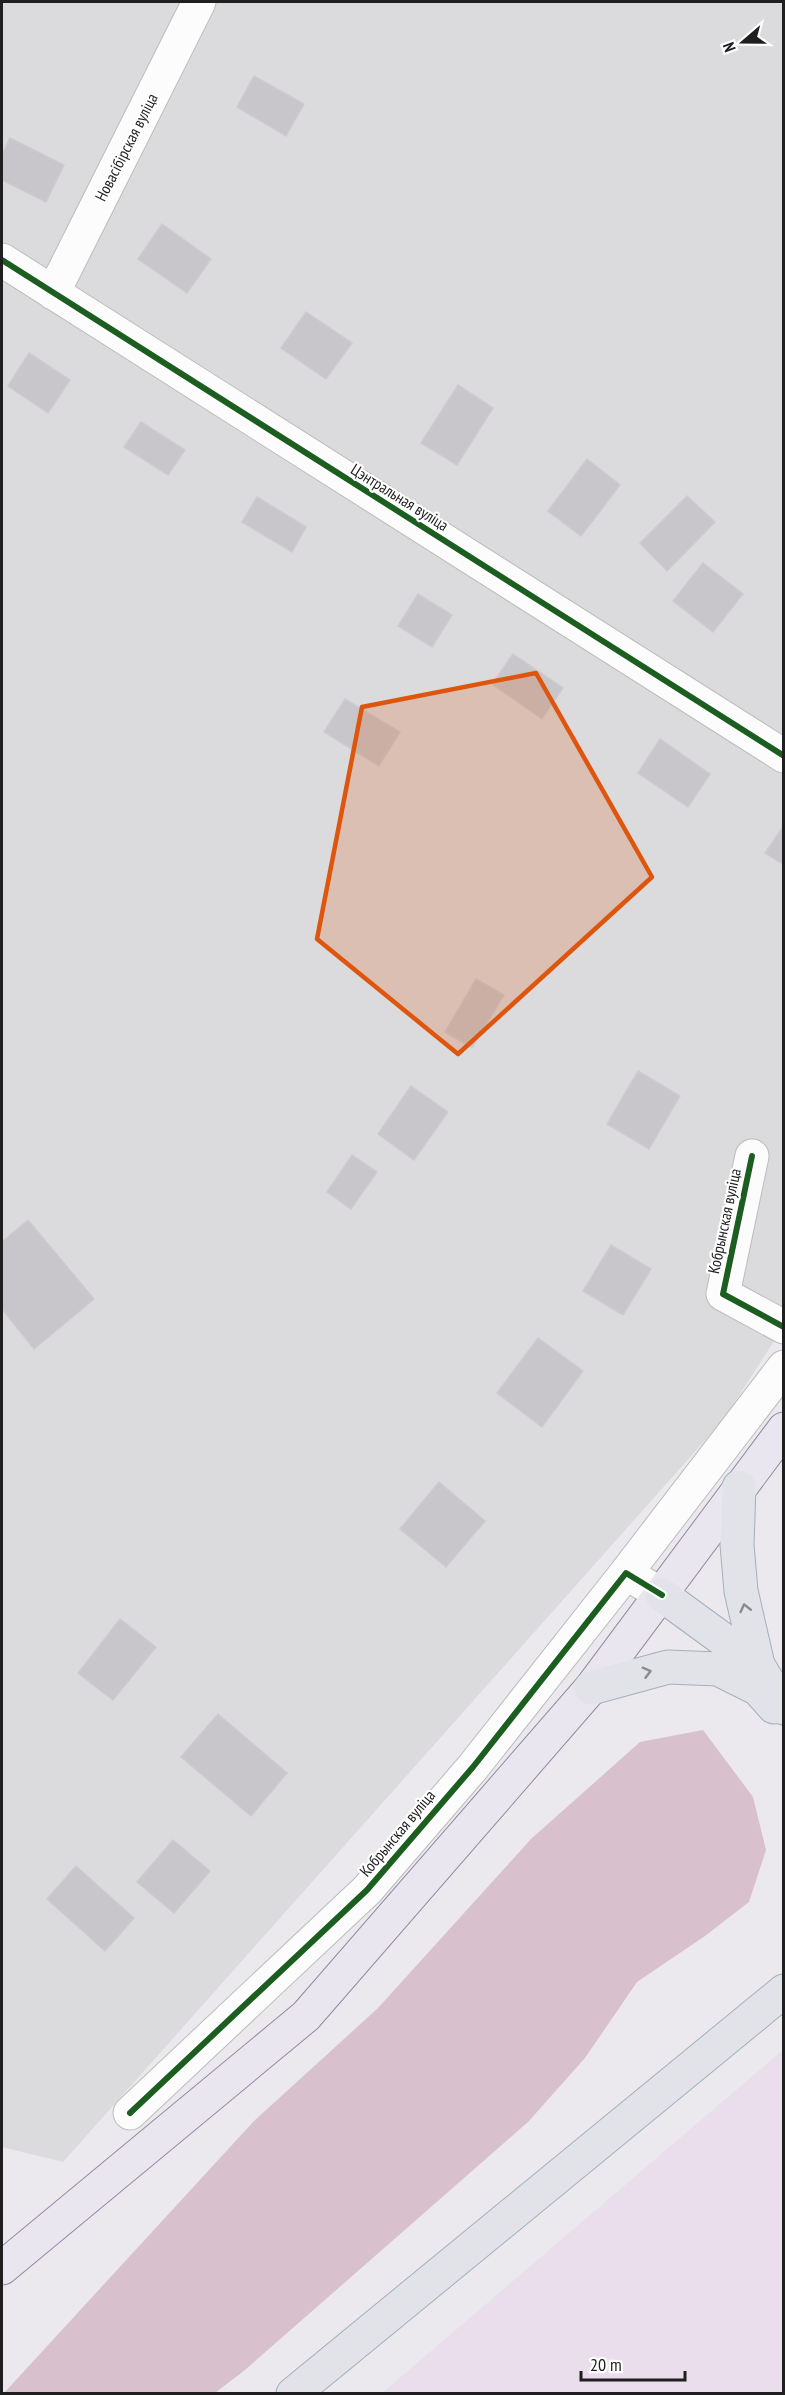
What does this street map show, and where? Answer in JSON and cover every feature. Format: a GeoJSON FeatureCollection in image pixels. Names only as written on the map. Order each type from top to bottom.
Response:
{"type":"FeatureCollection","features":[{"type":"Feature","properties":{"kind":"highway"},"geometry":{"type":"LineString","coordinates":[[739,1487],[737,1545],[741,1591],[758,1665],[783,1708]]}},
{"type":"Feature","properties":{"kind":"highway"},"geometry":{"type":"LineString","coordinates":[[662,1595],[758,1665]]}},
{"type":"Feature","properties":{"kind":"highway"},"geometry":{"type":"LineString","coordinates":[[591,1688],[668,1666],[718,1669],[758,1689],[783,1718]]}},
{"type":"Feature","properties":{"kind":"highway"},"geometry":{"type":"LineString","coordinates":[[293,2394],[783,1991]]}},
{"type":"Feature","properties":{"kind":"main road"},"geometry":{"type":"LineString","coordinates":[[2,2268],[306,2016],[591,1688],[783,1429]]}},
{"type":"Feature","properties":{"kind":"street","name":"Новасібірская вуліца"},"geometry":{"type":"LineString","coordinates":[[53,293],[198,2]]}},
{"type":"Feature","properties":{"kind":"street","name":"Цэнтральная вуліца"},"geometry":{"type":"LineString","coordinates":[[2,260],[783,756]]}},
{"type":"Feature","properties":{"kind":"street","name":"Кобрынская вуліца"},"geometry":{"type":"LineString","coordinates":[[752,1156],[723,1294],[783,1327]]}},
{"type":"Feature","properties":{"kind":"street","name":"Кобрынская вуліца"},"geometry":{"type":"LineString","coordinates":[[130,2113],[366,1890],[473,1767],[626,1573],[783,1367]]}},
{"type":"Feature","properties":{"kind":"street"},"geometry":{"type":"LineString","coordinates":[[626,1573],[662,1595]]}},
{"type":"Feature","properties":{"kind":"highlighted area"},"geometry":{"type":"Polygon","coordinates":[[[536,673],[652,877],[458,1054],[317,939],[362,707],[536,673]]]}},
{"type":"Feature","properties":{"kind":"shaded area"},"geometry":{"type":"Polygon","coordinates":[[[2,2],[783,2],[783,1327],[724,1419],[63,2162],[2,2147],[2,2]]]}},
{"type":"Feature","properties":{"kind":"shaded area"},"geometry":{"type":"Polygon","coordinates":[[[703,1730],[753,1797],[766,1850],[749,1902],[705,1936],[637,1982],[585,2058],[528,2122],[245,2370],[215,2393],[4,2393],[254,2121],[378,2008],[531,1839],[640,1742],[703,1730]]]}},
{"type":"Feature","properties":{"kind":"shaded area"},"geometry":{"type":"Polygon","coordinates":[[[783,2050],[783,2393],[382,2393],[783,2050]]]}},
{"type":"Feature","properties":{"kind":"building"},"geometry":{"type":"Polygon","coordinates":[[[254,76],[304,104],[286,136],[237,107],[254,76]]]}},
{"type":"Feature","properties":{"kind":"building"},"geometry":{"type":"Polygon","coordinates":[[[10,138],[64,165],[46,202],[2,180],[2,155],[10,138]]]}},
{"type":"Feature","properties":{"kind":"building"},"geometry":{"type":"Polygon","coordinates":[[[162,224],[211,259],[187,293],[138,259],[162,224]]]}},
{"type":"Feature","properties":{"kind":"building"},"geometry":{"type":"Polygon","coordinates":[[[306,312],[352,343],[326,379],[281,348],[306,312]]]}},
{"type":"Feature","properties":{"kind":"building"},"geometry":{"type":"Polygon","coordinates":[[[29,353],[70,380],[48,413],[8,386],[29,353]]]}},
{"type":"Feature","properties":{"kind":"building"},"geometry":{"type":"Polygon","coordinates":[[[458,385],[493,408],[457,465],[421,443],[458,385]]]}},
{"type":"Feature","properties":{"kind":"building"},"geometry":{"type":"Polygon","coordinates":[[[141,422],[185,450],[168,475],[124,447],[141,422]]]}},
{"type":"Feature","properties":{"kind":"building"},"geometry":{"type":"Polygon","coordinates":[[[587,459],[620,485],[581,536],[548,511],[587,459]]]}},
{"type":"Feature","properties":{"kind":"building"},"geometry":{"type":"Polygon","coordinates":[[[687,496],[715,522],[667,571],[640,543],[687,496]]]}},
{"type":"Feature","properties":{"kind":"building"},"geometry":{"type":"Polygon","coordinates":[[[257,497],[306,527],[292,552],[242,522],[257,497]]]}},
{"type":"Feature","properties":{"kind":"building"},"geometry":{"type":"Polygon","coordinates":[[[703,563],[743,594],[713,632],[673,601],[703,563]]]}},
{"type":"Feature","properties":{"kind":"building"},"geometry":{"type":"Polygon","coordinates":[[[418,594],[452,615],[432,647],[398,626],[418,594]]]}},
{"type":"Feature","properties":{"kind":"building"},"geometry":{"type":"Polygon","coordinates":[[[513,654],[563,688],[542,719],[492,684],[513,654]]]}},
{"type":"Feature","properties":{"kind":"building"},"geometry":{"type":"Polygon","coordinates":[[[345,699],[400,732],[379,766],[324,732],[345,699]]]}},
{"type":"Feature","properties":{"kind":"building"},"geometry":{"type":"Polygon","coordinates":[[[660,739],[710,774],[688,807],[638,773],[660,739]]]}},
{"type":"Feature","properties":{"kind":"building"},"geometry":{"type":"Polygon","coordinates":[[[784,825],[784,865],[765,853],[784,825]]]}},
{"type":"Feature","properties":{"kind":"building"},"geometry":{"type":"Polygon","coordinates":[[[476,979],[504,995],[472,1048],[445,1032],[476,979]]]}},
{"type":"Feature","properties":{"kind":"building"},"geometry":{"type":"Polygon","coordinates":[[[638,1071],[680,1096],[649,1149],[607,1124],[638,1071]]]}},
{"type":"Feature","properties":{"kind":"building"},"geometry":{"type":"Polygon","coordinates":[[[411,1086],[448,1112],[414,1160],[378,1134],[411,1086]]]}},
{"type":"Feature","properties":{"kind":"building"},"geometry":{"type":"Polygon","coordinates":[[[352,1155],[377,1172],[351,1209],[327,1192],[352,1155]]]}},
{"type":"Feature","properties":{"kind":"building"},"geometry":{"type":"Polygon","coordinates":[[[28,1220],[94,1299],[34,1349],[2,1309],[2,1242],[28,1220]]]}},
{"type":"Feature","properties":{"kind":"building"},"geometry":{"type":"Polygon","coordinates":[[[611,1245],[651,1269],[623,1315],[583,1291],[611,1245]]]}},
{"type":"Feature","properties":{"kind":"building"},"geometry":{"type":"Polygon","coordinates":[[[538,1338],[583,1371],[542,1427],[497,1393],[538,1338]]]}},
{"type":"Feature","properties":{"kind":"building"},"geometry":{"type":"Polygon","coordinates":[[[439,1482],[485,1521],[446,1567],[400,1529],[439,1482]]]}},
{"type":"Feature","properties":{"kind":"building"},"geometry":{"type":"Polygon","coordinates":[[[120,1619],[156,1647],[113,1700],[78,1673],[120,1619]]]}},
{"type":"Feature","properties":{"kind":"building"},"geometry":{"type":"Polygon","coordinates":[[[218,1714],[287,1773],[251,1816],[181,1757],[218,1714]]]}},
{"type":"Feature","properties":{"kind":"building"},"geometry":{"type":"Polygon","coordinates":[[[173,1840],[210,1871],[174,1913],[137,1882],[173,1840]]]}},
{"type":"Feature","properties":{"kind":"building"},"geometry":{"type":"Polygon","coordinates":[[[76,1866],[134,1918],[105,1951],[47,1899],[76,1866]]]}},
{"type":"Feature","properties":{"kind":"cycle path"},"geometry":{"type":"LineString","coordinates":[[2,260],[784,756]]}},
{"type":"Feature","properties":{"kind":"cycle path"},"geometry":{"type":"LineString","coordinates":[[752,1156],[723,1294],[784,1327]]}},
{"type":"Feature","properties":{"kind":"cycle path"},"geometry":{"type":"LineString","coordinates":[[130,2113],[367,1890],[473,1767],[626,1573],[662,1595]]}}]}
